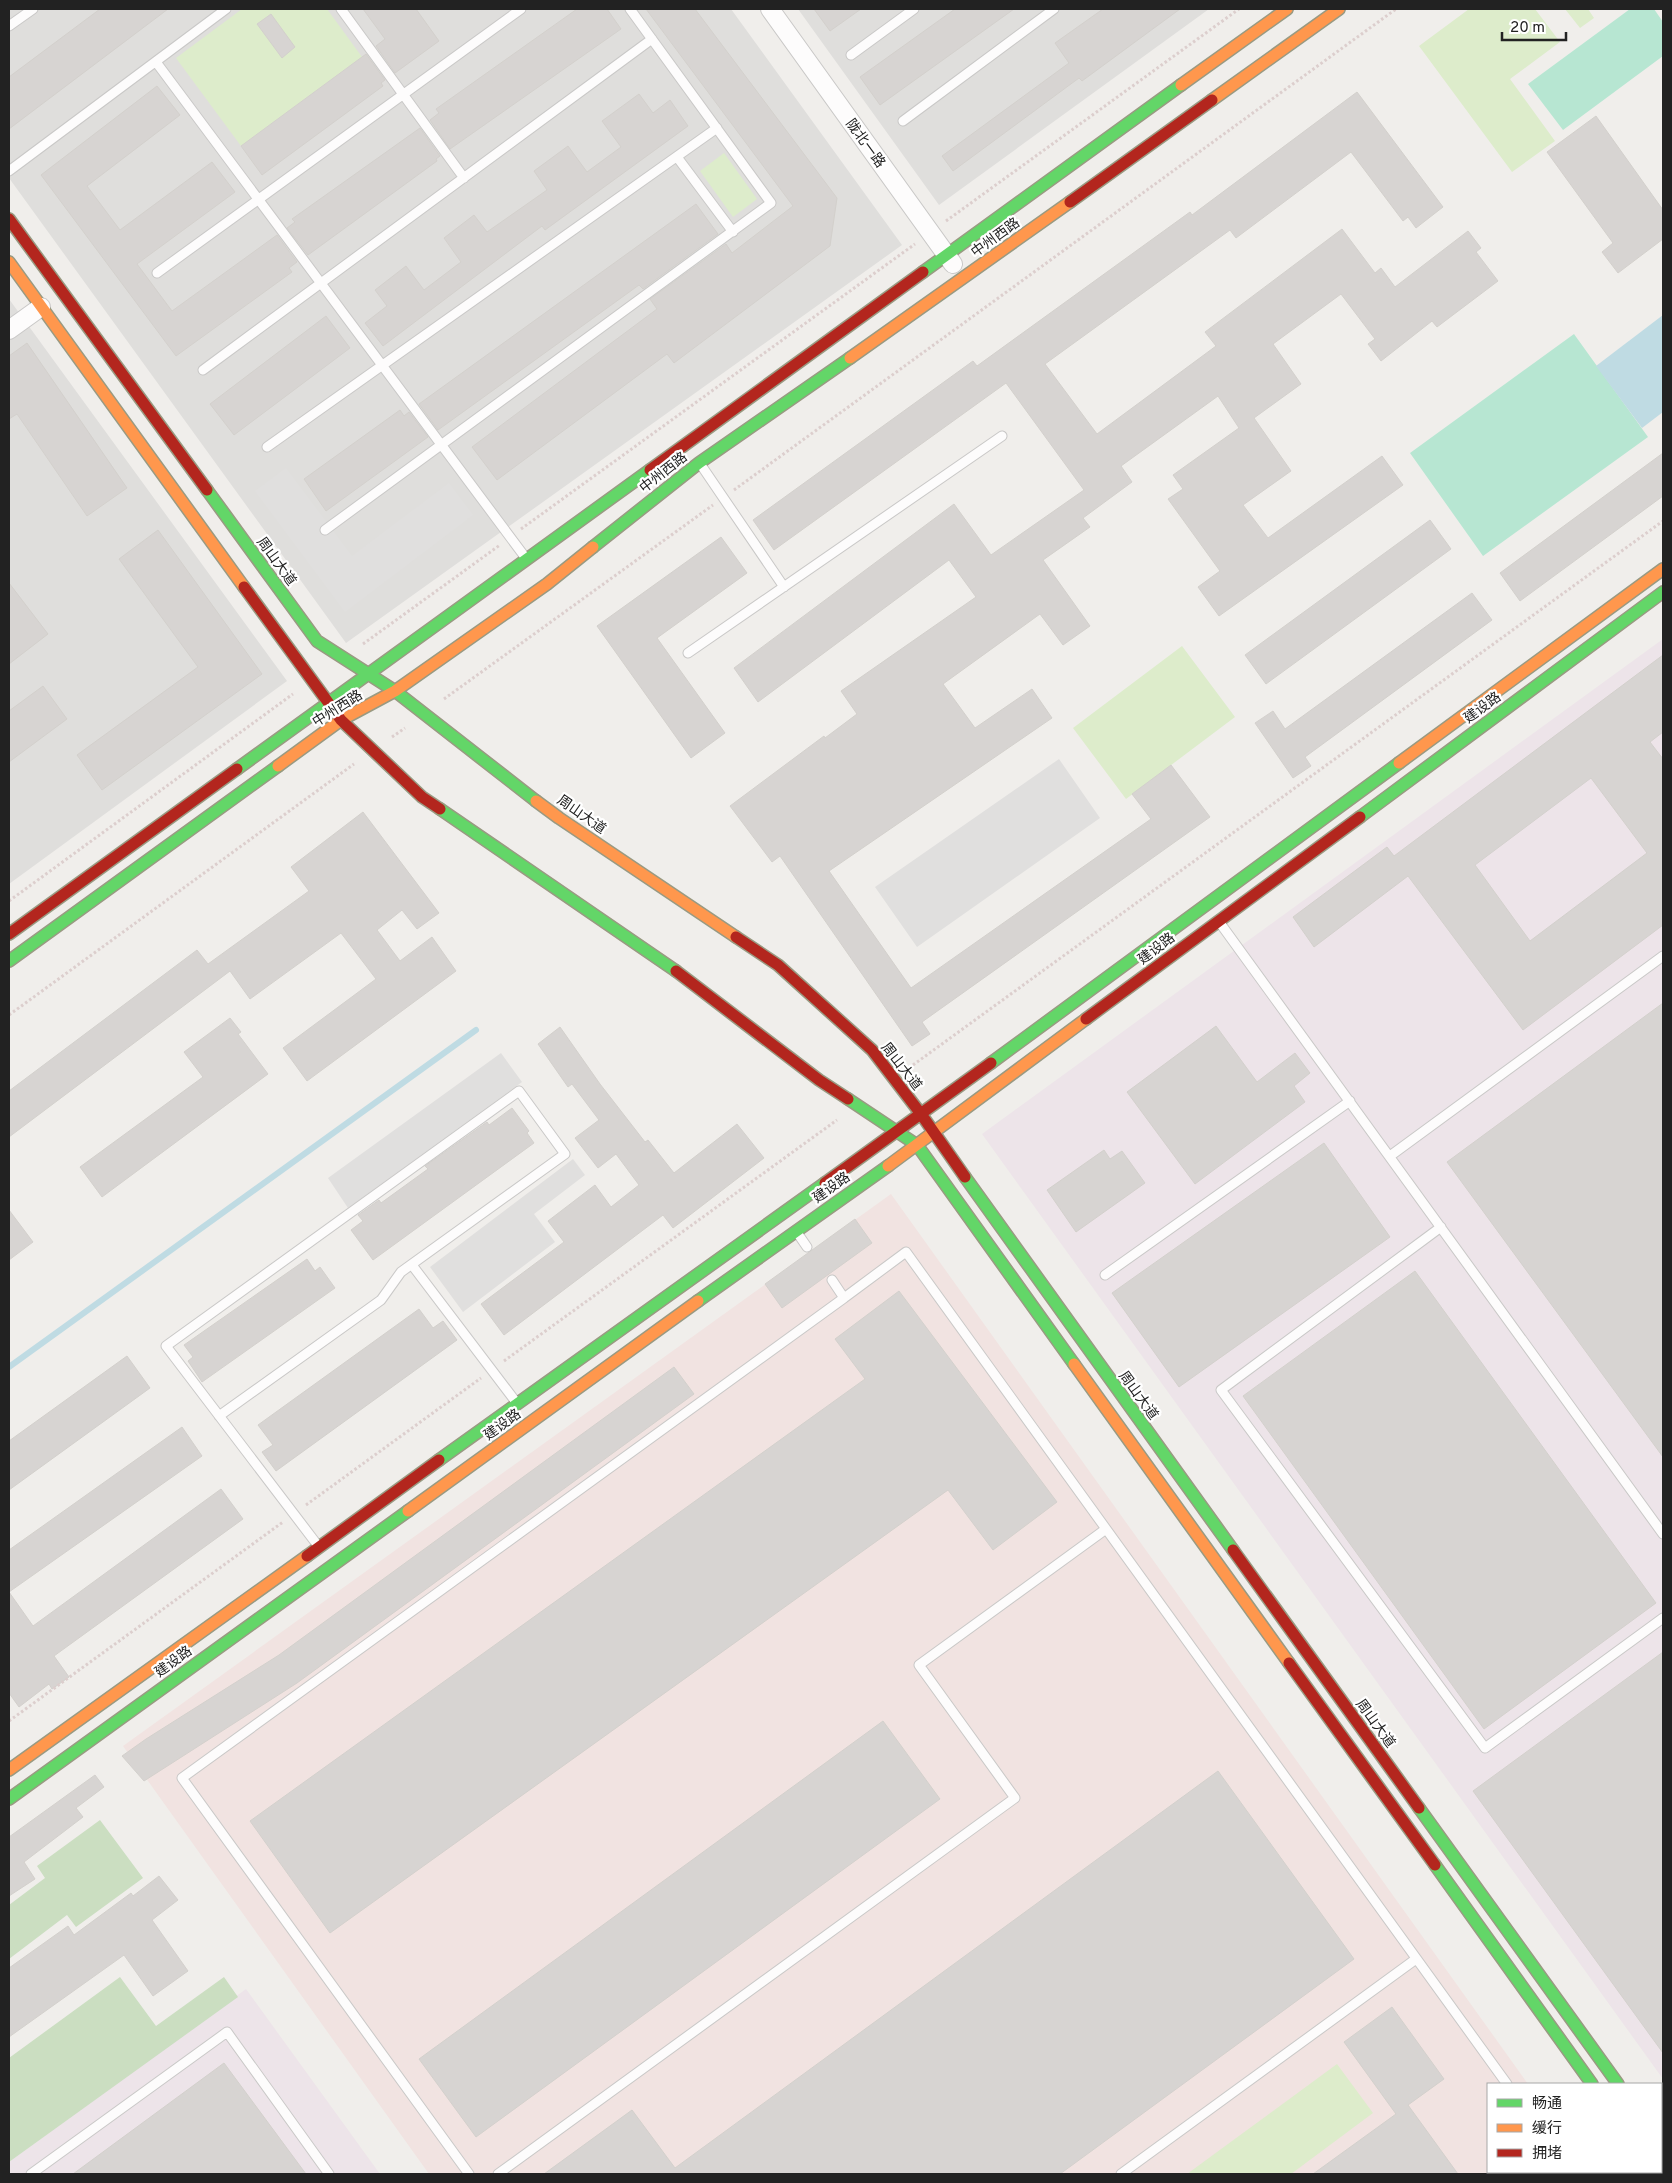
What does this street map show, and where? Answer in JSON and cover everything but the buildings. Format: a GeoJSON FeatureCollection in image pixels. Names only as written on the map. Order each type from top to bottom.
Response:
{"type":"FeatureCollection","features":[{"type":"Feature","properties":{"kind":"main road","name":"中州西路"},"geometry":{"type":"LineString","coordinates":[[9,934],[1287,9]]}},
{"type":"Feature","properties":{"kind":"main road","name":"中州西路"},"geometry":{"type":"LineString","coordinates":[[9,961],[341,720],[395,691],[547,584],[699,463],[964,278],[1339,9]]}},
{"type":"Feature","properties":{"kind":"main road","name":"周山大道"},"geometry":{"type":"LineString","coordinates":[[9,219],[317,642],[395,691],[559,818],[778,965],[872,1050],[921,1114],[932,1132],[1617,2083]]}},
{"type":"Feature","properties":{"kind":"main road"},"geometry":{"type":"LineString","coordinates":[[9,262],[328,703],[341,720],[372,751],[422,798],[673,969],[818,1080],[917,1145],[1591,2083]]}},
{"type":"Feature","properties":{"kind":"main road","name":"建设路"},"geometry":{"type":"LineString","coordinates":[[9,1798],[789,1222],[896,1132],[1663,568]]}},
{"type":"Feature","properties":{"kind":"main road","name":"建设路"},"geometry":{"type":"LineString","coordinates":[[9,1770],[518,1404],[789,1222],[917,1145],[932,1132],[1663,592]]}},
{"type":"Feature","properties":{"kind":"street","name":"陇北一路"},"geometry":{"type":"LineString","coordinates":[[770,9],[964,278]]}},
{"type":"Feature","properties":{"kind":"street"},"geometry":{"type":"LineString","coordinates":[[9,330],[41,307]]}},
{"type":"Feature","properties":{"kind":"lane"},"geometry":{"type":"LineString","coordinates":[[9,26],[33,9]]}},
{"type":"Feature","properties":{"kind":"lane"},"geometry":{"type":"LineString","coordinates":[[9,170],[226,9]]}},
{"type":"Feature","properties":{"kind":"lane"},"geometry":{"type":"LineString","coordinates":[[341,9],[464,178]]}},
{"type":"Feature","properties":{"kind":"lane"},"geometry":{"type":"LineString","coordinates":[[157,273],[521,9]]}},
{"type":"Feature","properties":{"kind":"lane"},"geometry":{"type":"LineString","coordinates":[[325,530],[771,203],[630,9]]}},
{"type":"Feature","properties":{"kind":"lane"},"geometry":{"type":"LineString","coordinates":[[851,55],[914,9]]}},
{"type":"Feature","properties":{"kind":"lane"},"geometry":{"type":"LineString","coordinates":[[904,121],[1054,9]]}},
{"type":"Feature","properties":{"kind":"lane"},"geometry":{"type":"LineString","coordinates":[[203,370],[652,39]]}},
{"type":"Feature","properties":{"kind":"lane"},"geometry":{"type":"LineString","coordinates":[[156,62],[526,559]]}},
{"type":"Feature","properties":{"kind":"lane"},"geometry":{"type":"LineString","coordinates":[[268,447],[717,128]]}},
{"type":"Feature","properties":{"kind":"lane"},"geometry":{"type":"LineString","coordinates":[[677,157],[733,232]]}},
{"type":"Feature","properties":{"kind":"lane"},"geometry":{"type":"LineString","coordinates":[[688,653],[1002,436]]}},
{"type":"Feature","properties":{"kind":"lane"},"geometry":{"type":"LineString","coordinates":[[699,463],[784,587]]}},
{"type":"Feature","properties":{"kind":"lane"},"geometry":{"type":"LineString","coordinates":[[1207,904],[1663,1534]]}},
{"type":"Feature","properties":{"kind":"lane"},"geometry":{"type":"LineString","coordinates":[[1390,1156],[1663,956]]}},
{"type":"Feature","properties":{"kind":"lane"},"geometry":{"type":"LineString","coordinates":[[219,1416],[381,1300],[401,1272],[565,1154],[519,1090],[166,1346],[219,1416],[319,1547]]}},
{"type":"Feature","properties":{"kind":"lane"},"geometry":{"type":"LineString","coordinates":[[1105,1275],[1350,1101]]}},
{"type":"Feature","properties":{"kind":"lane"},"geometry":{"type":"LineString","coordinates":[[789,1222],[807,1247]]}},
{"type":"Feature","properties":{"kind":"lane"},"geometry":{"type":"LineString","coordinates":[[1441,1227],[1221,1390],[1485,1748],[1663,1618]]}},
{"type":"Feature","properties":{"kind":"lane"},"geometry":{"type":"LineString","coordinates":[[469,2174],[182,1778],[906,1252],[1506,2083]]}},
{"type":"Feature","properties":{"kind":"lane"},"geometry":{"type":"LineString","coordinates":[[412,1265],[518,1404]]}},
{"type":"Feature","properties":{"kind":"lane"},"geometry":{"type":"LineString","coordinates":[[832,1280],[844,1298]]}},
{"type":"Feature","properties":{"kind":"lane"},"geometry":{"type":"LineString","coordinates":[[498,2174],[1015,1798],[919,1665],[1106,1529]]}},
{"type":"Feature","properties":{"kind":"lane"},"geometry":{"type":"LineString","coordinates":[[1121,2174],[1416,1959]]}},
{"type":"Feature","properties":{"kind":"lane"},"geometry":{"type":"LineString","coordinates":[[31,2174],[227,2032],[329,2174]]}},
{"type":"Feature","properties":{"kind":"path"},"geometry":{"type":"LineString","coordinates":[[344,658],[1239,9]]}},
{"type":"Feature","properties":{"kind":"path"},"geometry":{"type":"LineString","coordinates":[[9,1015],[1396,9]]}},
{"type":"Feature","properties":{"kind":"path"},"geometry":{"type":"LineString","coordinates":[[9,901],[312,681]]}},
{"type":"Feature","properties":{"kind":"shaded area"},"geometry":{"type":"Polygon","coordinates":[[[9,9],[731,9],[902,245],[346,643],[9,178],[9,9]]]}},
{"type":"Feature","properties":{"kind":"shaded area"},"geometry":{"type":"Polygon","coordinates":[[[798,9],[1209,9],[939,205],[798,9]]]}},
{"type":"Feature","properties":{"kind":"shaded area"},"geometry":{"type":"Polygon","coordinates":[[[9,299],[287,681],[9,884],[9,299]]]}},
{"type":"Feature","properties":{"kind":"shaded area"},"geometry":{"type":"Polygon","coordinates":[[[286,468],[352,556],[449,483],[473,515],[345,612],[255,491],[286,468]]]}},
{"type":"Feature","properties":{"kind":"shaded area"},"geometry":{"type":"Polygon","coordinates":[[[1663,639],[1663,2079],[982,1134],[1663,639]]]}},
{"type":"Feature","properties":{"kind":"shaded area"},"geometry":{"type":"Polygon","coordinates":[[[1059,759],[1100,818],[917,947],[875,887],[1059,759]]]}},
{"type":"Feature","properties":{"kind":"shaded area"},"geometry":{"type":"Polygon","coordinates":[[[501,1053],[522,1082],[348,1208],[328,1178],[501,1053]]]}},
{"type":"Feature","properties":{"kind":"shaded area"},"geometry":{"type":"Polygon","coordinates":[[[573,1159],[585,1175],[534,1214],[555,1242],[463,1312],[430,1267],[573,1159]]]}},
{"type":"Feature","properties":{"kind":"shaded area"},"geometry":{"type":"Polygon","coordinates":[[[891,1194],[1527,2083],[1487,2083],[1487,2173],[1592,2174],[429,2174],[123,1746],[891,1194]]]}},
{"type":"Feature","properties":{"kind":"shaded area"},"geometry":{"type":"Polygon","coordinates":[[[246,1989],[380,2174],[9,2174],[9,2162],[246,1989]]]}},
{"type":"Feature","properties":{"kind":"green space"},"geometry":{"type":"Polygon","coordinates":[[[242,9],[327,9],[362,57],[241,146],[176,58],[242,9]]]}},
{"type":"Feature","properties":{"kind":"green space"},"geometry":{"type":"Polygon","coordinates":[[[1469,9],[1535,9],[1560,42],[1510,79],[1555,141],[1512,172],[1419,46],[1469,9]]]}},
{"type":"Feature","properties":{"kind":"green space"},"geometry":{"type":"Polygon","coordinates":[[[1565,9],[1588,9],[1594,18],[1580,28],[1565,9]]]}},
{"type":"Feature","properties":{"kind":"green space"},"geometry":{"type":"Polygon","coordinates":[[[1630,9],[1654,9],[1663,22],[1663,56],[1563,130],[1528,84],[1630,9]]]}},
{"type":"Feature","properties":{"kind":"green space"},"geometry":{"type":"Polygon","coordinates":[[[724,153],[757,199],[733,217],[700,171],[724,153]]]}},
{"type":"Feature","properties":{"kind":"green space"},"geometry":{"type":"Polygon","coordinates":[[[1574,334],[1648,437],[1483,556],[1410,453],[1574,334]]]}},
{"type":"Feature","properties":{"kind":"green space"},"geometry":{"type":"Polygon","coordinates":[[[1182,646],[1235,717],[1126,799],[1073,728],[1182,646]]]}},
{"type":"Feature","properties":{"kind":"green space"},"geometry":{"type":"Polygon","coordinates":[[[100,1820],[143,1878],[76,1927],[67,1915],[9,1959],[9,1905],[45,1878],[37,1866],[100,1820]]]}},
{"type":"Feature","properties":{"kind":"green space"},"geometry":{"type":"Polygon","coordinates":[[[120,1977],[156,2026],[224,1977],[238,1997],[9,2162],[9,2058],[120,1977]]]}},
{"type":"Feature","properties":{"kind":"green space"},"geometry":{"type":"Polygon","coordinates":[[[1337,2064],[1373,2113],[1291,2174],[1187,2174],[1337,2064]]]}},
{"type":"Feature","properties":{"kind":"water"},"geometry":{"type":"Polygon","coordinates":[[[1663,315],[1663,412],[1642,428],[1596,366],[1663,315]]]}},
{"type":"Feature","properties":{"kind":"waterway"},"geometry":{"type":"LineString","coordinates":[[9,1367],[476,1030]]}},
{"type":"Feature","properties":{"kind":"traffic: fast"},"geometry":{"type":"LineString","coordinates":[[923,272],[1181,85]]}},
{"type":"Feature","properties":{"kind":"traffic: fast"},"geometry":{"type":"LineString","coordinates":[[593,547],[699,463],[850,358]]}},
{"type":"Feature","properties":{"kind":"traffic: fast"},"geometry":{"type":"LineString","coordinates":[[237,769],[650,470]]}},
{"type":"Feature","properties":{"kind":"traffic: fast"},"geometry":{"type":"LineString","coordinates":[[207,490],[317,641],[395,691],[536,801]]}},
{"type":"Feature","properties":{"kind":"traffic: fast"},"geometry":{"type":"LineString","coordinates":[[1360,817],[1663,592]]}},
{"type":"Feature","properties":{"kind":"traffic: fast"},"geometry":{"type":"LineString","coordinates":[[991,1063],[1399,763]]}},
{"type":"Feature","properties":{"kind":"traffic: fast"},"geometry":{"type":"LineString","coordinates":[[9,961],[278,766]]}},
{"type":"Feature","properties":{"kind":"traffic: fast"},"geometry":{"type":"LineString","coordinates":[[440,809],[676,971]]}},
{"type":"Feature","properties":{"kind":"traffic: fast"},"geometry":{"type":"LineString","coordinates":[[848,1099],[917,1145],[1074,1364]]}},
{"type":"Feature","properties":{"kind":"traffic: fast"},"geometry":{"type":"LineString","coordinates":[[698,1301],[888,1166]]}},
{"type":"Feature","properties":{"kind":"traffic: fast"},"geometry":{"type":"LineString","coordinates":[[965,1177],[1233,1550]]}},
{"type":"Feature","properties":{"kind":"traffic: fast"},"geometry":{"type":"LineString","coordinates":[[439,1460],[825,1183]]}},
{"type":"Feature","properties":{"kind":"traffic: fast"},"geometry":{"type":"LineString","coordinates":[[9,1799],[408,1511]]}},
{"type":"Feature","properties":{"kind":"traffic: fast"},"geometry":{"type":"LineString","coordinates":[[1419,1808],[1617,2083]]}},
{"type":"Feature","properties":{"kind":"traffic: fast"},"geometry":{"type":"LineString","coordinates":[[1435,1865],[1591,2083]]}},
{"type":"Feature","properties":{"kind":"traffic: slow"},"geometry":{"type":"LineString","coordinates":[[1181,85],[1287,9]]}},
{"type":"Feature","properties":{"kind":"traffic: slow"},"geometry":{"type":"LineString","coordinates":[[1212,100],[1339,9]]}},
{"type":"Feature","properties":{"kind":"traffic: slow"},"geometry":{"type":"LineString","coordinates":[[850,358],[1070,202]]}},
{"type":"Feature","properties":{"kind":"traffic: slow"},"geometry":{"type":"LineString","coordinates":[[9,262],[244,587]]}},
{"type":"Feature","properties":{"kind":"traffic: slow"},"geometry":{"type":"LineString","coordinates":[[278,766],[341,720],[395,691],[547,584],[593,547]]}},
{"type":"Feature","properties":{"kind":"traffic: slow"},"geometry":{"type":"LineString","coordinates":[[1399,763],[1663,569]]}},
{"type":"Feature","properties":{"kind":"traffic: slow"},"geometry":{"type":"LineString","coordinates":[[536,801],[736,937]]}},
{"type":"Feature","properties":{"kind":"traffic: slow"},"geometry":{"type":"LineString","coordinates":[[888,1166],[1086,1019]]}},
{"type":"Feature","properties":{"kind":"traffic: slow"},"geometry":{"type":"LineString","coordinates":[[408,1511],[698,1301]]}},
{"type":"Feature","properties":{"kind":"traffic: slow"},"geometry":{"type":"LineString","coordinates":[[1074,1364],[1289,1663]]}},
{"type":"Feature","properties":{"kind":"traffic: slow"},"geometry":{"type":"LineString","coordinates":[[9,1770],[307,1556]]}},
{"type":"Feature","properties":{"kind":"traffic: jam"},"geometry":{"type":"LineString","coordinates":[[1070,202],[1212,100]]}},
{"type":"Feature","properties":{"kind":"traffic: jam"},"geometry":{"type":"LineString","coordinates":[[9,219],[207,490]]}},
{"type":"Feature","properties":{"kind":"traffic: jam"},"geometry":{"type":"LineString","coordinates":[[650,470],[923,272]]}},
{"type":"Feature","properties":{"kind":"traffic: jam"},"geometry":{"type":"LineString","coordinates":[[244,587],[341,720],[422,797],[440,809]]}},
{"type":"Feature","properties":{"kind":"traffic: jam"},"geometry":{"type":"LineString","coordinates":[[9,934],[237,769]]}},
{"type":"Feature","properties":{"kind":"traffic: jam"},"geometry":{"type":"LineString","coordinates":[[1086,1019],[1360,817]]}},
{"type":"Feature","properties":{"kind":"traffic: jam"},"geometry":{"type":"LineString","coordinates":[[736,937],[778,965],[872,1050],[921,1114],[965,1177]]}},
{"type":"Feature","properties":{"kind":"traffic: jam"},"geometry":{"type":"LineString","coordinates":[[676,971],[819,1080],[848,1099]]}},
{"type":"Feature","properties":{"kind":"traffic: jam"},"geometry":{"type":"LineString","coordinates":[[825,1183],[991,1063]]}},
{"type":"Feature","properties":{"kind":"traffic: jam"},"geometry":{"type":"LineString","coordinates":[[307,1556],[439,1460]]}},
{"type":"Feature","properties":{"kind":"traffic: jam"},"geometry":{"type":"LineString","coordinates":[[1233,1550],[1419,1808]]}},
{"type":"Feature","properties":{"kind":"traffic: jam"},"geometry":{"type":"LineString","coordinates":[[1289,1663],[1435,1865]]}}]}
